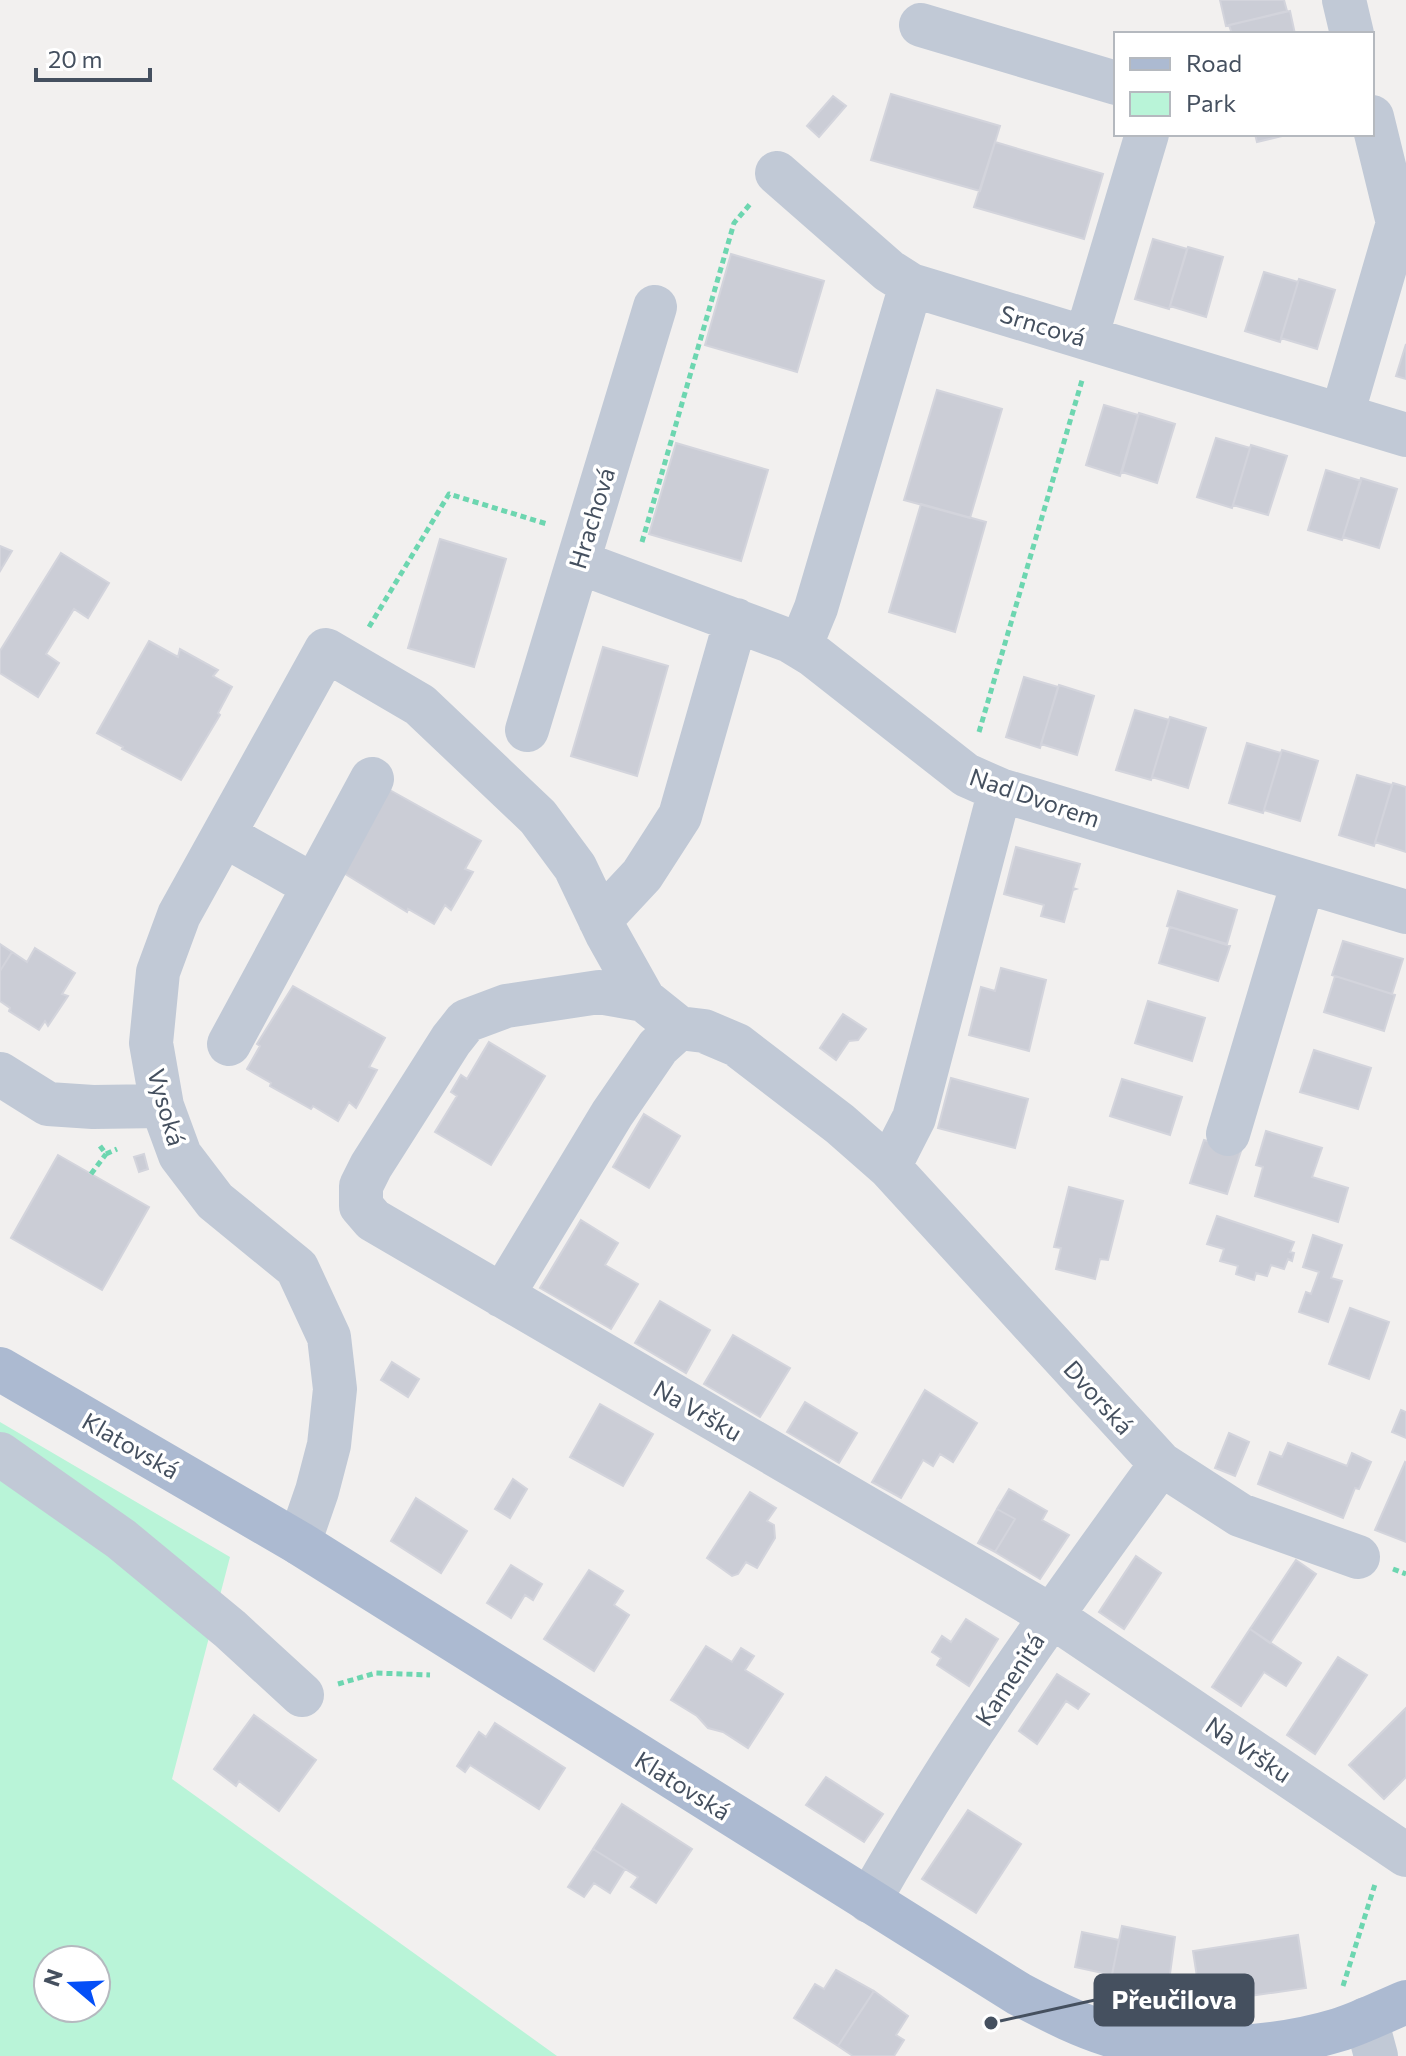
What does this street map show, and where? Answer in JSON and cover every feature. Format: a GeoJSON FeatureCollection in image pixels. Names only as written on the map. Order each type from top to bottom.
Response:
{"type":"FeatureCollection","features":[{"type":"Feature","properties":{"kind":"main road","name":"Klatovská"},"geometry":{"type":"LineString","coordinates":[[0,1369],[299,1543],[1019,1994],[1119,2047],[1240,2048],[1295,2041],[1340,2029],[1371,2037],[1406,2002]]}},
{"type":"Feature","properties":{"kind":"street"},"geometry":{"type":"LineString","coordinates":[[1344,0],[1352,32]]}},
{"type":"Feature","properties":{"kind":"street"},"geometry":{"type":"LineString","coordinates":[[921,25],[1114,82]]}},
{"type":"Feature","properties":{"kind":"street"},"geometry":{"type":"LineString","coordinates":[[1342,415],[1398,223],[1374,125]]}},
{"type":"Feature","properties":{"kind":"street"},"geometry":{"type":"LineString","coordinates":[[1090,339],[1146,136]]}},
{"type":"Feature","properties":{"kind":"street","name":"Srncová"},"geometry":{"type":"LineString","coordinates":[[777,173],[889,271],[911,285],[1406,435]]}},
{"type":"Feature","properties":{"kind":"street"},"geometry":{"type":"LineString","coordinates":[[800,647],[816,608],[911,285]]}},
{"type":"Feature","properties":{"kind":"street","name":"Hrachová"},"geometry":{"type":"LineString","coordinates":[[527,730],[655,307]]}},
{"type":"Feature","properties":{"kind":"street","name":"Nad Dvorem"},"geometry":{"type":"LineString","coordinates":[[578,562],[800,647],[983,783],[1406,912]]}},
{"type":"Feature","properties":{"kind":"street"},"geometry":{"type":"LineString","coordinates":[[644,1000],[600,920],[642,875],[680,816],[736,620]]}},
{"type":"Feature","properties":{"kind":"street","name":"Vysoká"},"geometry":{"type":"LineString","coordinates":[[299,1543],[329,1445],[335,1389],[329,1337],[297,1268],[215,1201],[180,1155],[162,1106],[151,1043],[158,972],[179,915],[326,650],[420,705],[538,817],[575,867],[600,920]]}},
{"type":"Feature","properties":{"kind":"street"},"geometry":{"type":"LineString","coordinates":[[229,1044],[372,779]]}},
{"type":"Feature","properties":{"kind":"street"},"geometry":{"type":"LineString","coordinates":[[889,1167],[914,1118],[983,783]]}},
{"type":"Feature","properties":{"kind":"street"},"geometry":{"type":"LineString","coordinates":[[224,835],[314,886]]}},
{"type":"Feature","properties":{"kind":"street"},"geometry":{"type":"LineString","coordinates":[[1228,1134],[1303,882]]}},
{"type":"Feature","properties":{"kind":"street","name":"Na Vršku"},"geometry":{"type":"LineString","coordinates":[[679,1028],[644,1000],[599,992],[506,1006],[466,1021],[371,1166],[361,1186],[361,1206],[373,1220],[1050,1615],[1406,1855]]}},
{"type":"Feature","properties":{"kind":"street"},"geometry":{"type":"LineString","coordinates":[[502,1296],[612,1114],[658,1047],[679,1028]]}},
{"type":"Feature","properties":{"kind":"street","name":"Dvorská"},"geometry":{"type":"LineString","coordinates":[[679,1028],[704,1031],[737,1045],[840,1124],[889,1167],[1161,1464],[1240,1515],[1358,1557]]}},
{"type":"Feature","properties":{"kind":"street"},"geometry":{"type":"LineString","coordinates":[[0,1074],[48,1104],[162,1106]]}},
{"type":"Feature","properties":{"kind":"street"},"geometry":{"type":"LineString","coordinates":[[0,1454],[121,1539],[230,1629],[302,1695]]}},
{"type":"Feature","properties":{"kind":"street","name":"Kamenitá"},"geometry":{"type":"LineString","coordinates":[[869,1901],[893,1857],[1050,1615],[1161,1464]]}},
{"type":"Feature","properties":{"kind":"path"},"geometry":{"type":"LineString","coordinates":[[630,581],[734,223],[777,173]]}},
{"type":"Feature","properties":{"kind":"path"},"geometry":{"type":"LineString","coordinates":[[983,783],[1090,339]]}},
{"type":"Feature","properties":{"kind":"path"},"geometry":{"type":"LineString","coordinates":[[91,1174],[106,1154]]}},
{"type":"Feature","properties":{"kind":"path"},"geometry":{"type":"LineString","coordinates":[[302,1695],[376,1673],[438,1675]]}},
{"type":"Feature","properties":{"kind":"green space"},"geometry":{"type":"Polygon","coordinates":[[[0,1422],[230,1557],[172,1779],[557,2056],[0,2056],[0,1422]]]}},
{"type":"Feature","properties":{"kind":"building"},"geometry":{"type":"Polygon","coordinates":[[[1220,0],[1284,0],[1287,11],[1226,26],[1220,0]]]}},
{"type":"Feature","properties":{"kind":"building"},"geometry":{"type":"Polygon","coordinates":[[[1290,11],[1295,32],[1231,32],[1229,25],[1290,11]]]}},
{"type":"Feature","properties":{"kind":"building"},"geometry":{"type":"Polygon","coordinates":[[[891,94],[1000,126],[980,191],[871,160],[891,94]]]}},
{"type":"Feature","properties":{"kind":"building"},"geometry":{"type":"Polygon","coordinates":[[[833,96],[846,106],[819,137],[807,126],[833,96]]]}},
{"type":"Feature","properties":{"kind":"building"},"geometry":{"type":"Polygon","coordinates":[[[1256,136],[1282,136],[1257,142],[1256,136]]]}},
{"type":"Feature","properties":{"kind":"building"},"geometry":{"type":"Polygon","coordinates":[[[995,142],[1103,174],[1084,239],[974,207],[995,142]]]}},
{"type":"Feature","properties":{"kind":"building"},"geometry":{"type":"Polygon","coordinates":[[[1153,239],[1187,249],[1169,309],[1135,299],[1153,239]]]}},
{"type":"Feature","properties":{"kind":"building"},"geometry":{"type":"Polygon","coordinates":[[[1188,247],[1223,257],[1206,317],[1170,306],[1188,247]]]}},
{"type":"Feature","properties":{"kind":"building"},"geometry":{"type":"Polygon","coordinates":[[[731,254],[824,281],[797,372],[705,345],[731,254]]]}},
{"type":"Feature","properties":{"kind":"building"},"geometry":{"type":"Polygon","coordinates":[[[1264,272],[1298,282],[1280,342],[1245,331],[1264,272]]]}},
{"type":"Feature","properties":{"kind":"building"},"geometry":{"type":"Polygon","coordinates":[[[1299,279],[1335,290],[1317,349],[1281,338],[1299,279]]]}},
{"type":"Feature","properties":{"kind":"building"},"geometry":{"type":"Polygon","coordinates":[[[1406,344],[1406,379],[1396,376],[1406,344]]]}},
{"type":"Feature","properties":{"kind":"building"},"geometry":{"type":"Polygon","coordinates":[[[937,390],[1002,409],[970,518],[904,500],[937,390]]]}},
{"type":"Feature","properties":{"kind":"building"},"geometry":{"type":"Polygon","coordinates":[[[1104,405],[1138,415],[1120,476],[1086,465],[1104,405]]]}},
{"type":"Feature","properties":{"kind":"building"},"geometry":{"type":"Polygon","coordinates":[[[1139,413],[1175,424],[1157,483],[1122,472],[1139,413]]]}},
{"type":"Feature","properties":{"kind":"building"},"geometry":{"type":"Polygon","coordinates":[[[1216,438],[1250,448],[1232,508],[1197,497],[1216,438]]]}},
{"type":"Feature","properties":{"kind":"building"},"geometry":{"type":"Polygon","coordinates":[[[676,443],[768,470],[741,561],[649,534],[676,443]]]}},
{"type":"Feature","properties":{"kind":"building"},"geometry":{"type":"Polygon","coordinates":[[[1251,445],[1287,456],[1268,515],[1233,505],[1251,445]]]}},
{"type":"Feature","properties":{"kind":"building"},"geometry":{"type":"Polygon","coordinates":[[[1326,470],[1361,481],[1342,540],[1308,530],[1326,470]]]}},
{"type":"Feature","properties":{"kind":"building"},"geometry":{"type":"Polygon","coordinates":[[[1361,478],[1397,489],[1379,548],[1343,537],[1361,478]]]}},
{"type":"Feature","properties":{"kind":"building"},"geometry":{"type":"Polygon","coordinates":[[[921,504],[986,522],[955,632],[889,612],[921,504]]]}},
{"type":"Feature","properties":{"kind":"building"},"geometry":{"type":"Polygon","coordinates":[[[440,539],[506,559],[474,667],[408,648],[440,539]]]}},
{"type":"Feature","properties":{"kind":"building"},"geometry":{"type":"Polygon","coordinates":[[[0,546],[12,551],[0,571],[0,546]]]}},
{"type":"Feature","properties":{"kind":"building"},"geometry":{"type":"Polygon","coordinates":[[[61,553],[109,583],[88,618],[74,609],[46,654],[59,663],[38,697],[0,673],[0,651],[61,553]]]}},
{"type":"Feature","properties":{"kind":"building"},"geometry":{"type":"Polygon","coordinates":[[[149,641],[178,657],[180,649],[218,670],[213,676],[232,687],[218,713],[220,715],[181,780],[97,733],[149,641]]]}},
{"type":"Feature","properties":{"kind":"building"},"geometry":{"type":"Polygon","coordinates":[[[603,647],[668,666],[637,776],[571,756],[603,647]]]}},
{"type":"Feature","properties":{"kind":"building"},"geometry":{"type":"Polygon","coordinates":[[[1024,677],[1058,687],[1040,748],[1006,737],[1024,677]]]}},
{"type":"Feature","properties":{"kind":"building"},"geometry":{"type":"Polygon","coordinates":[[[1059,685],[1094,696],[1077,755],[1041,744],[1059,685]]]}},
{"type":"Feature","properties":{"kind":"building"},"geometry":{"type":"Polygon","coordinates":[[[1135,710],[1169,720],[1151,780],[1116,770],[1135,710]]]}},
{"type":"Feature","properties":{"kind":"building"},"geometry":{"type":"Polygon","coordinates":[[[1170,717],[1206,728],[1188,788],[1152,777],[1170,717]]]}},
{"type":"Feature","properties":{"kind":"building"},"geometry":{"type":"Polygon","coordinates":[[[1247,743],[1281,753],[1263,813],[1229,803],[1247,743]]]}},
{"type":"Feature","properties":{"kind":"building"},"geometry":{"type":"Polygon","coordinates":[[[1282,750],[1318,761],[1300,821],[1264,810],[1282,750]]]}},
{"type":"Feature","properties":{"kind":"building"},"geometry":{"type":"Polygon","coordinates":[[[1357,775],[1392,785],[1374,846],[1339,835],[1357,775]]]}},
{"type":"Feature","properties":{"kind":"building"},"geometry":{"type":"Polygon","coordinates":[[[1393,783],[1406,787],[1406,852],[1375,842],[1393,783]]]}},
{"type":"Feature","properties":{"kind":"building"},"geometry":{"type":"Polygon","coordinates":[[[388,789],[481,841],[465,869],[473,872],[451,910],[445,905],[434,924],[408,909],[407,912],[342,872],[388,789]]]}},
{"type":"Feature","properties":{"kind":"building"},"geometry":{"type":"Polygon","coordinates":[[[1016,847],[1080,864],[1073,888],[1076,889],[1073,890],[1064,922],[1041,916],[1044,905],[1004,894],[1016,847]]]}},
{"type":"Feature","properties":{"kind":"building"},"geometry":{"type":"Polygon","coordinates":[[[1178,891],[1237,910],[1227,944],[1167,926],[1178,891]]]}},
{"type":"Feature","properties":{"kind":"building"},"geometry":{"type":"Polygon","coordinates":[[[1170,927],[1230,946],[1218,981],[1159,963],[1170,927]]]}},
{"type":"Feature","properties":{"kind":"building"},"geometry":{"type":"Polygon","coordinates":[[[1343,941],[1403,959],[1392,994],[1332,975],[1343,941]]]}},
{"type":"Feature","properties":{"kind":"building"},"geometry":{"type":"Polygon","coordinates":[[[0,944],[12,952],[0,971],[0,944]]]}},
{"type":"Feature","properties":{"kind":"building"},"geometry":{"type":"Polygon","coordinates":[[[35,948],[75,973],[62,994],[68,996],[48,1026],[45,1021],[39,1030],[9,1011],[10,1008],[0,1001],[0,971],[12,952],[27,962],[35,948]]]}},
{"type":"Feature","properties":{"kind":"building"},"geometry":{"type":"Polygon","coordinates":[[[1001,968],[1046,980],[1029,1051],[969,1035],[981,987],[995,991],[1001,968]]]}},
{"type":"Feature","properties":{"kind":"building"},"geometry":{"type":"Polygon","coordinates":[[[1335,976],[1395,995],[1384,1031],[1324,1012],[1335,976]]]}},
{"type":"Feature","properties":{"kind":"building"},"geometry":{"type":"Polygon","coordinates":[[[293,986],[385,1038],[369,1067],[377,1070],[356,1108],[349,1102],[338,1121],[270,1086],[271,1083],[247,1069],[260,1046],[257,1044],[293,986]]]}},
{"type":"Feature","properties":{"kind":"building"},"geometry":{"type":"Polygon","coordinates":[[[1148,1001],[1205,1018],[1192,1061],[1135,1043],[1148,1001]]]}},
{"type":"Feature","properties":{"kind":"building"},"geometry":{"type":"Polygon","coordinates":[[[843,1014],[866,1029],[858,1040],[849,1041],[836,1060],[820,1048],[843,1014]]]}},
{"type":"Feature","properties":{"kind":"building"},"geometry":{"type":"Polygon","coordinates":[[[489,1042],[545,1076],[491,1165],[435,1132],[457,1096],[451,1092],[461,1075],[467,1079],[489,1042]]]}},
{"type":"Feature","properties":{"kind":"building"},"geometry":{"type":"Polygon","coordinates":[[[1314,1050],[1371,1068],[1358,1109],[1300,1092],[1314,1050]]]}},
{"type":"Feature","properties":{"kind":"building"},"geometry":{"type":"Polygon","coordinates":[[[951,1078],[1028,1099],[1015,1148],[938,1128],[951,1078]]]}},
{"type":"Feature","properties":{"kind":"building"},"geometry":{"type":"Polygon","coordinates":[[[1122,1079],[1182,1097],[1170,1135],[1110,1116],[1122,1079]]]}},
{"type":"Feature","properties":{"kind":"building"},"geometry":{"type":"Polygon","coordinates":[[[644,1114],[680,1136],[649,1188],[613,1167],[644,1114]]]}},
{"type":"Feature","properties":{"kind":"building"},"geometry":{"type":"Polygon","coordinates":[[[1266,1131],[1322,1148],[1312,1177],[1348,1188],[1338,1222],[1255,1196],[1263,1167],[1256,1165],[1266,1131]]]}},
{"type":"Feature","properties":{"kind":"building"},"geometry":{"type":"Polygon","coordinates":[[[1204,1140],[1241,1151],[1227,1194],[1190,1183],[1204,1140]]]}},
{"type":"Feature","properties":{"kind":"building"},"geometry":{"type":"Polygon","coordinates":[[[144,1154],[148,1169],[139,1172],[134,1157],[144,1154]]]}},
{"type":"Feature","properties":{"kind":"building"},"geometry":{"type":"Polygon","coordinates":[[[58,1155],[149,1207],[102,1290],[11,1238],[58,1155]]]}},
{"type":"Feature","properties":{"kind":"building"},"geometry":{"type":"Polygon","coordinates":[[[1069,1187],[1123,1201],[1108,1260],[1100,1259],[1095,1279],[1056,1269],[1061,1248],[1054,1247],[1069,1187]]]}},
{"type":"Feature","properties":{"kind":"building"},"geometry":{"type":"Polygon","coordinates":[[[1217,1216],[1294,1242],[1290,1252],[1294,1253],[1292,1261],[1288,1259],[1284,1269],[1271,1265],[1267,1276],[1256,1273],[1254,1280],[1236,1274],[1238,1266],[1220,1261],[1224,1249],[1207,1244],[1217,1216]]]}},
{"type":"Feature","properties":{"kind":"building"},"geometry":{"type":"Polygon","coordinates":[[[581,1220],[618,1243],[605,1265],[638,1284],[611,1329],[540,1288],[581,1220]]]}},
{"type":"Feature","properties":{"kind":"building"},"geometry":{"type":"Polygon","coordinates":[[[1313,1235],[1342,1245],[1331,1278],[1342,1281],[1328,1322],[1299,1312],[1306,1292],[1311,1294],[1319,1272],[1303,1267],[1313,1235]]]}},
{"type":"Feature","properties":{"kind":"building"},"geometry":{"type":"Polygon","coordinates":[[[660,1301],[710,1330],[686,1373],[635,1343],[660,1301]]]}},
{"type":"Feature","properties":{"kind":"building"},"geometry":{"type":"Polygon","coordinates":[[[1350,1308],[1389,1322],[1369,1379],[1329,1364],[1350,1308]]]}},
{"type":"Feature","properties":{"kind":"building"},"geometry":{"type":"Polygon","coordinates":[[[733,1335],[790,1368],[760,1417],[704,1384],[733,1335]]]}},
{"type":"Feature","properties":{"kind":"building"},"geometry":{"type":"Polygon","coordinates":[[[392,1362],[419,1379],[408,1397],[381,1380],[392,1362]]]}},
{"type":"Feature","properties":{"kind":"building"},"geometry":{"type":"Polygon","coordinates":[[[925,1390],[977,1423],[953,1462],[940,1454],[933,1466],[923,1460],[901,1498],[872,1482],[925,1390]]]}},
{"type":"Feature","properties":{"kind":"building"},"geometry":{"type":"Polygon","coordinates":[[[805,1402],[857,1433],[839,1463],[787,1432],[805,1402]]]}},
{"type":"Feature","properties":{"kind":"building"},"geometry":{"type":"Polygon","coordinates":[[[600,1404],[653,1434],[623,1486],[570,1457],[600,1404]]]}},
{"type":"Feature","properties":{"kind":"building"},"geometry":{"type":"Polygon","coordinates":[[[1401,1410],[1406,1412],[1406,1438],[1392,1432],[1401,1410]]]}},
{"type":"Feature","properties":{"kind":"building"},"geometry":{"type":"Polygon","coordinates":[[[1229,1433],[1249,1442],[1235,1476],[1215,1468],[1229,1433]]]}},
{"type":"Feature","properties":{"kind":"building"},"geometry":{"type":"Polygon","coordinates":[[[1288,1443],[1347,1466],[1352,1453],[1371,1462],[1359,1489],[1355,1488],[1343,1518],[1258,1484],[1270,1452],[1282,1457],[1288,1443]]]}},
{"type":"Feature","properties":{"kind":"building"},"geometry":{"type":"Polygon","coordinates":[[[1406,1463],[1406,1542],[1375,1530],[1406,1463]]]}},
{"type":"Feature","properties":{"kind":"building"},"geometry":{"type":"Polygon","coordinates":[[[513,1479],[527,1489],[510,1518],[495,1509],[513,1479]]]}},
{"type":"Feature","properties":{"kind":"building"},"geometry":{"type":"Polygon","coordinates":[[[1009,1489],[1047,1511],[1042,1520],[1069,1535],[1040,1579],[995,1552],[1015,1519],[997,1509],[1009,1489]]]}},
{"type":"Feature","properties":{"kind":"building"},"geometry":{"type":"Polygon","coordinates":[[[750,1492],[776,1508],[767,1521],[774,1525],[775,1538],[757,1568],[746,1562],[738,1574],[732,1576],[707,1558],[750,1492]]]}},
{"type":"Feature","properties":{"kind":"building"},"geometry":{"type":"Polygon","coordinates":[[[416,1498],[467,1531],[441,1573],[391,1541],[416,1498]]]}},
{"type":"Feature","properties":{"kind":"building"},"geometry":{"type":"Polygon","coordinates":[[[997,1509],[1015,1519],[995,1552],[978,1543],[997,1509]]]}},
{"type":"Feature","properties":{"kind":"building"},"geometry":{"type":"Polygon","coordinates":[[[1136,1556],[1161,1573],[1124,1629],[1099,1612],[1136,1556]]]}},
{"type":"Feature","properties":{"kind":"building"},"geometry":{"type":"Polygon","coordinates":[[[1296,1560],[1316,1574],[1270,1643],[1250,1629],[1296,1560]]]}},
{"type":"Feature","properties":{"kind":"building"},"geometry":{"type":"Polygon","coordinates":[[[511,1565],[542,1584],[533,1600],[525,1595],[511,1618],[487,1603],[511,1565]]]}},
{"type":"Feature","properties":{"kind":"building"},"geometry":{"type":"Polygon","coordinates":[[[589,1570],[623,1591],[614,1605],[629,1615],[594,1671],[544,1639],[589,1570]]]}},
{"type":"Feature","properties":{"kind":"building"},"geometry":{"type":"Polygon","coordinates":[[[966,1619],[998,1639],[969,1686],[937,1665],[941,1658],[932,1652],[942,1636],[951,1642],[966,1619]]]}},
{"type":"Feature","properties":{"kind":"building"},"geometry":{"type":"Polygon","coordinates":[[[1250,1629],[1301,1663],[1286,1686],[1264,1672],[1241,1706],[1212,1687],[1250,1629]]]}},
{"type":"Feature","properties":{"kind":"building"},"geometry":{"type":"Polygon","coordinates":[[[706,1646],[732,1662],[741,1648],[754,1656],[745,1670],[783,1694],[748,1748],[723,1732],[708,1728],[697,1716],[671,1700],[706,1646]]]}},
{"type":"Feature","properties":{"kind":"building"},"geometry":{"type":"Polygon","coordinates":[[[1338,1657],[1367,1675],[1315,1754],[1287,1735],[1338,1657]]]}},
{"type":"Feature","properties":{"kind":"building"},"geometry":{"type":"Polygon","coordinates":[[[1057,1674],[1089,1694],[1078,1709],[1066,1701],[1037,1744],[1019,1731],[1057,1674]]]}},
{"type":"Feature","properties":{"kind":"building"},"geometry":{"type":"Polygon","coordinates":[[[1406,1708],[1406,1777],[1384,1799],[1349,1765],[1406,1708]]]}},
{"type":"Feature","properties":{"kind":"building"},"geometry":{"type":"Polygon","coordinates":[[[254,1715],[316,1760],[279,1811],[239,1781],[236,1786],[214,1769],[254,1715]]]}},
{"type":"Feature","properties":{"kind":"building"},"geometry":{"type":"Polygon","coordinates":[[[495,1723],[565,1768],[539,1809],[470,1765],[465,1772],[457,1766],[479,1732],[486,1737],[495,1723]]]}},
{"type":"Feature","properties":{"kind":"building"},"geometry":{"type":"Polygon","coordinates":[[[826,1777],[883,1814],[864,1842],[806,1805],[826,1777]]]}},
{"type":"Feature","properties":{"kind":"building"},"geometry":{"type":"Polygon","coordinates":[[[622,1804],[692,1849],[656,1903],[631,1887],[638,1877],[593,1849],[622,1804]]]}},
{"type":"Feature","properties":{"kind":"building"},"geometry":{"type":"Polygon","coordinates":[[[968,1810],[1021,1844],[976,1913],[922,1879],[968,1810]]]}},
{"type":"Feature","properties":{"kind":"building"},"geometry":{"type":"Polygon","coordinates":[[[593,1849],[625,1869],[610,1893],[594,1883],[584,1897],[568,1887],[593,1849]]]}},
{"type":"Feature","properties":{"kind":"building"},"geometry":{"type":"Polygon","coordinates":[[[1122,1926],[1175,1937],[1167,1996],[1110,1984],[1122,1926]]]}},
{"type":"Feature","properties":{"kind":"building"},"geometry":{"type":"Polygon","coordinates":[[[1082,1932],[1119,1940],[1112,1975],[1075,1967],[1082,1932]]]}},
{"type":"Feature","properties":{"kind":"building"},"geometry":{"type":"Polygon","coordinates":[[[1298,1935],[1306,1988],[1201,2003],[1193,1951],[1298,1935]]]}},
{"type":"Feature","properties":{"kind":"building"},"geometry":{"type":"Polygon","coordinates":[[[836,1970],[874,1991],[838,2046],[794,2018],[815,1984],[824,1989],[836,1970]]]}},
{"type":"Feature","properties":{"kind":"building"},"geometry":{"type":"Polygon","coordinates":[[[874,1991],[908,2016],[896,2035],[904,2040],[894,2056],[853,2056],[838,2046],[874,1991]]]}},
{"type":"Feature","properties":{"kind":"place","name":"Přeučilova"},"geometry":{"type":"Point","coordinates":[991,2023]}}]}
